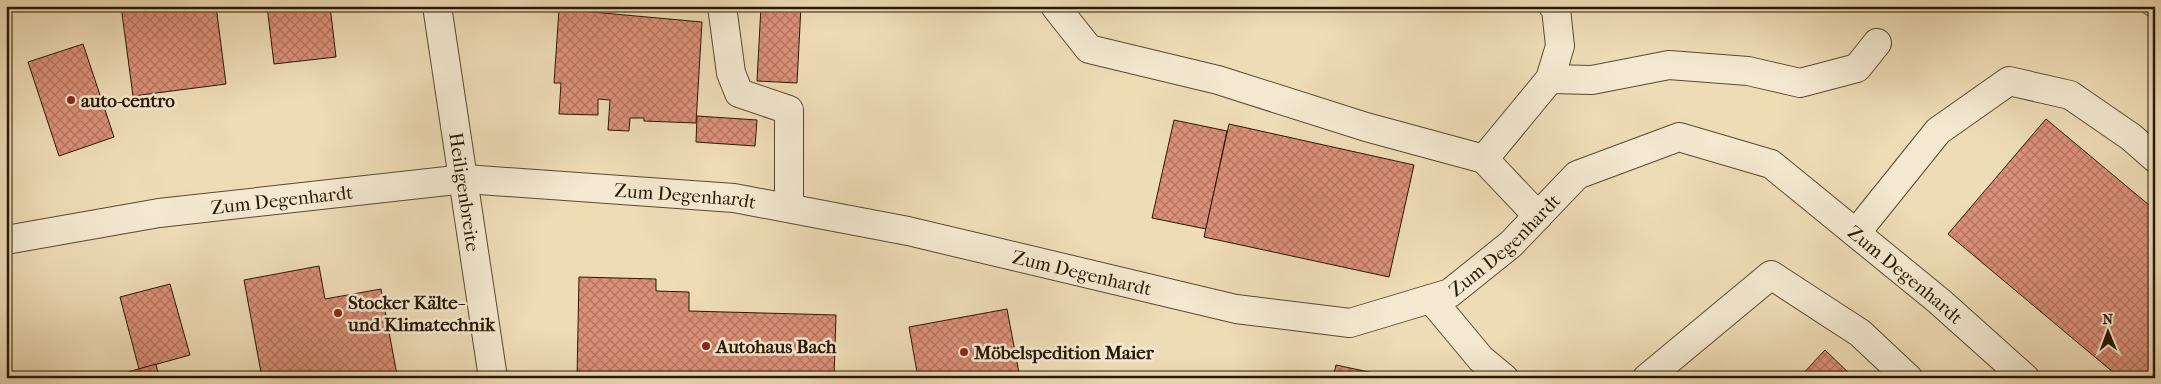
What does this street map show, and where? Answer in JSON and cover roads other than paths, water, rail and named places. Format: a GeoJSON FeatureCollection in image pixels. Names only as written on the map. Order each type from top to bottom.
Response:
{"type":"FeatureCollection","features":[{"type":"Feature","properties":{"kind":"street","name":"Heiligenbreite"},"geometry":{"type":"LineString","coordinates":[[437,6],[465,179],[493,378]]}},
{"type":"Feature","properties":{"kind":"street"},"geometry":{"type":"LineString","coordinates":[[722,6],[731,73],[740,94],[789,110],[789,208]]}},
{"type":"Feature","properties":{"kind":"street"},"geometry":{"type":"LineString","coordinates":[[1055,6],[1089,49],[1218,80],[1366,127],[1484,159],[1538,216]]}},
{"type":"Feature","properties":{"kind":"street"},"geometry":{"type":"LineString","coordinates":[[1484,159],[1550,79],[1560,46],[1556,9],[1553,6]]}},
{"type":"Feature","properties":{"kind":"street"},"geometry":{"type":"LineString","coordinates":[[1550,79],[1592,80],[1670,64],[1748,71],[1800,83],[1857,68],[1877,43]]}},
{"type":"Feature","properties":{"kind":"street"},"geometry":{"type":"LineString","coordinates":[[1856,233],[1938,131],[2008,81],[2070,95],[2131,137],[2155,158]]}},
{"type":"Feature","properties":{"kind":"street","name":"Zum Degenhardt"},"geometry":{"type":"LineString","coordinates":[[6,240],[159,213],[465,179],[734,198],[908,231],[1236,309],[1350,323],[1450,294],[1511,244],[1577,175],[1679,137],[1771,164],[1939,301],[2025,378]]}},
{"type":"Feature","properties":{"kind":"street"},"geometry":{"type":"LineString","coordinates":[[1647,378],[1771,275],[1860,333],[1908,378]]}},
{"type":"Feature","properties":{"kind":"street"},"geometry":{"type":"LineString","coordinates":[[1431,299],[1481,359],[1504,378]]}},
{"type":"Feature","properties":{"kind":"place","name":"auto-centro"},"geometry":{"type":"Point","coordinates":[71,100]}},
{"type":"Feature","properties":{"kind":"place","name":"Stocker Kälte- und Klimatechnik"},"geometry":{"type":"Point","coordinates":[338,313]}},
{"type":"Feature","properties":{"kind":"place","name":"Autohaus Bach"},"geometry":{"type":"Point","coordinates":[706,346]}},
{"type":"Feature","properties":{"kind":"place","name":"Möbelspedition Maier"},"geometry":{"type":"Point","coordinates":[964,352]}}]}
